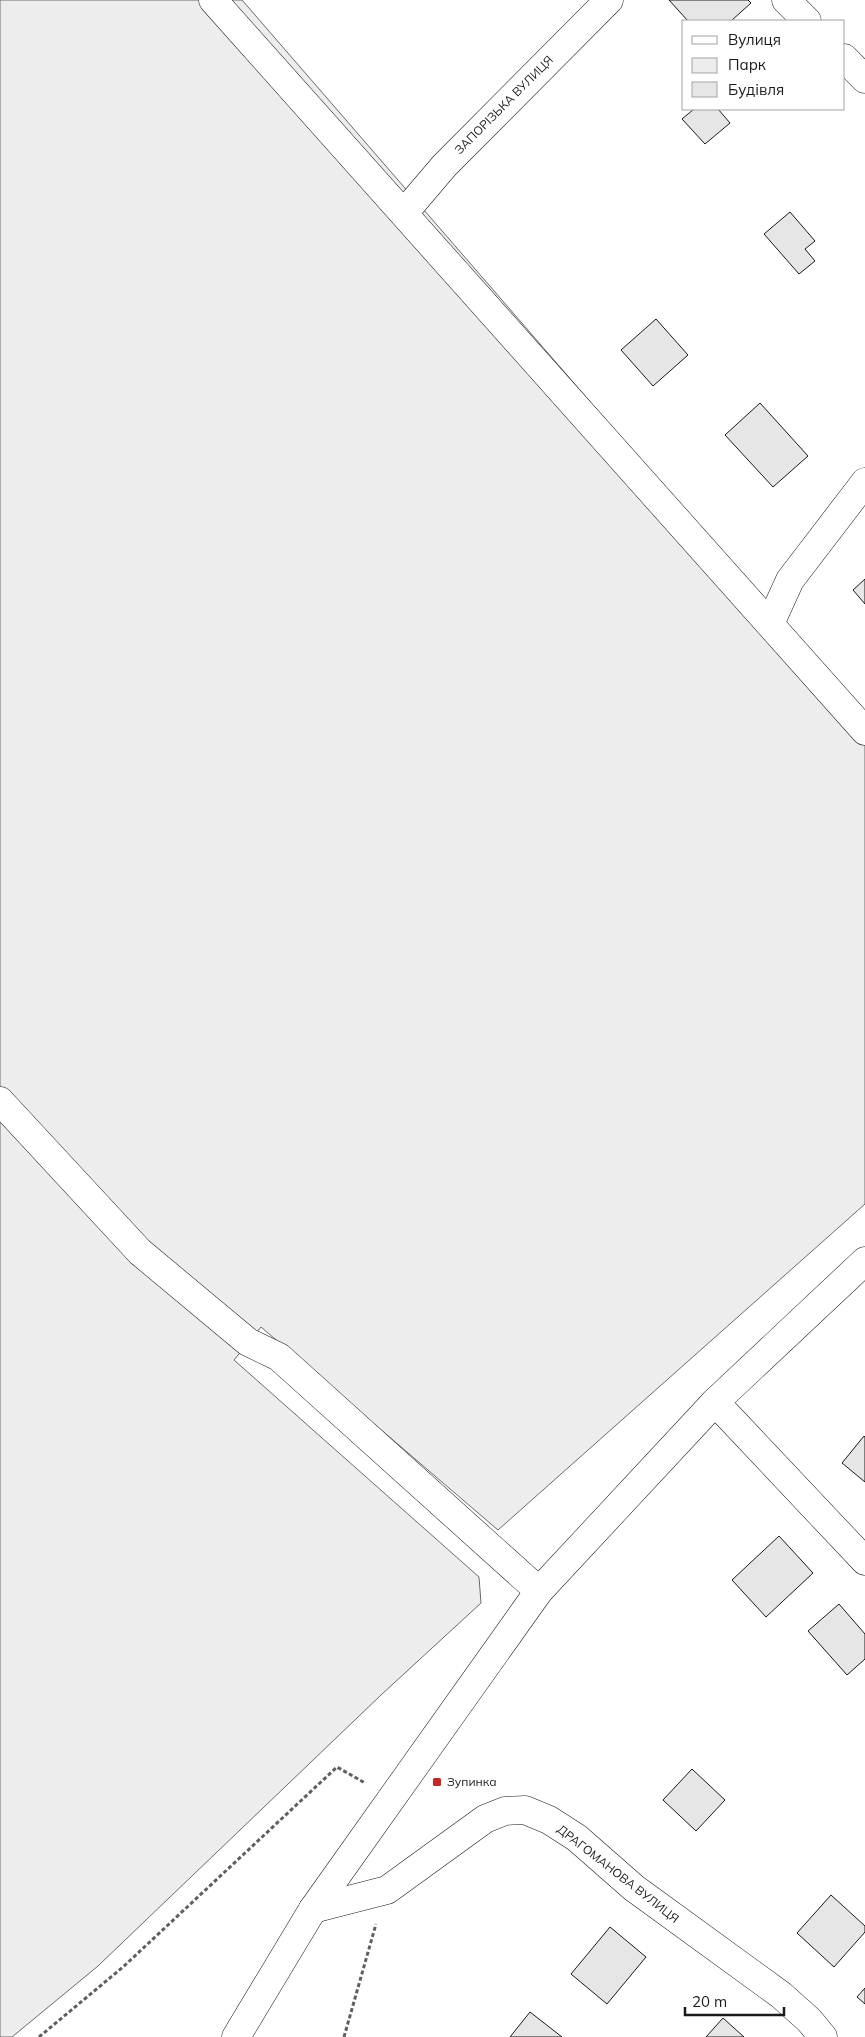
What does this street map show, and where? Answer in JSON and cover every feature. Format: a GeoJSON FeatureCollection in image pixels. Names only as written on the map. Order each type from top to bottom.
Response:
{"type":"FeatureCollection","features":[{"type":"Feature","properties":{"kind":"street"},"geometry":{"type":"LineString","coordinates":[[214,0],[865,731]]}},
{"type":"Feature","properties":{"kind":"street","name":"ЗАПОРІЗЬКА ВУЛИЦЯ"},"geometry":{"type":"LineString","coordinates":[[404,213],[444,166],[609,0]]}},
{"type":"Feature","properties":{"kind":"street"},"geometry":{"type":"LineString","coordinates":[[786,0],[806,20]]}},
{"type":"Feature","properties":{"kind":"street"},"geometry":{"type":"LineString","coordinates":[[845,59],[865,79]]}},
{"type":"Feature","properties":{"kind":"street"},"geometry":{"type":"LineString","coordinates":[[770,624],[790,580],[865,482]]}},
{"type":"Feature","properties":{"kind":"street"},"geometry":{"type":"LineString","coordinates":[[0,1101],[140,1252],[248,1342],[279,1357],[539,1592]]}},
{"type":"Feature","properties":{"kind":"street"},"geometry":{"type":"LineString","coordinates":[[236,2037],[313,1909],[539,1592],[715,1402],[865,1261]]}},
{"type":"Feature","properties":{"kind":"street"},"geometry":{"type":"LineString","coordinates":[[715,1402],[865,1561]]}},
{"type":"Feature","properties":{"kind":"street","name":"ДРАГОМАНОВА ВУЛИЦЯ"},"geometry":{"type":"LineString","coordinates":[[313,1909],[387,1890],[485,1819],[505,1811],[525,1810],[549,1820],[577,1838],[634,1888],[781,1995],[809,2020],[824,2037]]}},
{"type":"Feature","properties":{"kind":"path"},"geometry":{"type":"LineString","coordinates":[[39,2037],[123,1967],[338,1767],[391,1799]]}},
{"type":"Feature","properties":{"kind":"path"},"geometry":{"type":"LineString","coordinates":[[344,2037],[387,1890]]}},
{"type":"Feature","properties":{"kind":"green space"},"geometry":{"type":"Polygon","coordinates":[[[0,0],[242,0],[865,719],[865,1204],[498,1530],[261,1327],[234,1360],[479,1577],[481,1603],[381,1695],[98,1966],[12,2037],[0,2037],[0,0]]]}},
{"type":"Feature","properties":{"kind":"building"},"geometry":{"type":"Polygon","coordinates":[[[669,0],[748,0],[751,3],[732,20],[687,20],[669,0]]]}},
{"type":"Feature","properties":{"kind":"building"},"geometry":{"type":"Polygon","coordinates":[[[693,110],[719,110],[730,123],[705,144],[682,119],[693,110]]]}},
{"type":"Feature","properties":{"kind":"building"},"geometry":{"type":"Polygon","coordinates":[[[790,212],[815,241],[805,249],[815,261],[799,274],[764,234],[790,212]]]}},
{"type":"Feature","properties":{"kind":"building"},"geometry":{"type":"Polygon","coordinates":[[[656,319],[688,355],[653,386],[621,350],[656,319]]]}},
{"type":"Feature","properties":{"kind":"building"},"geometry":{"type":"Polygon","coordinates":[[[760,403],[808,456],[773,487],[725,435],[760,403]]]}},
{"type":"Feature","properties":{"kind":"building"},"geometry":{"type":"Polygon","coordinates":[[[865,579],[865,604],[853,590],[865,579]]]}},
{"type":"Feature","properties":{"kind":"building"},"geometry":{"type":"Polygon","coordinates":[[[865,1437],[865,1482],[842,1463],[865,1437]]]}},
{"type":"Feature","properties":{"kind":"building"},"geometry":{"type":"Polygon","coordinates":[[[779,1536],[813,1573],[766,1617],[732,1580],[779,1536]]]}},
{"type":"Feature","properties":{"kind":"building"},"geometry":{"type":"Polygon","coordinates":[[[839,1604],[865,1634],[865,1659],[847,1675],[808,1631],[839,1604]]]}},
{"type":"Feature","properties":{"kind":"building"},"geometry":{"type":"Polygon","coordinates":[[[692,1769],[725,1800],[696,1831],[663,1800],[692,1769]]]}},
{"type":"Feature","properties":{"kind":"building"},"geometry":{"type":"Polygon","coordinates":[[[831,1895],[865,1926],[865,1932],[834,1967],[797,1933],[831,1895]]]}},
{"type":"Feature","properties":{"kind":"building"},"geometry":{"type":"Polygon","coordinates":[[[610,1927],[646,1957],[607,2004],[571,1974],[610,1927]]]}},
{"type":"Feature","properties":{"kind":"building"},"geometry":{"type":"Polygon","coordinates":[[[865,1988],[865,2004],[857,1997],[865,1988]]]}},
{"type":"Feature","properties":{"kind":"building"},"geometry":{"type":"Polygon","coordinates":[[[530,2012],[562,2037],[510,2037],[530,2012]]]}},
{"type":"Feature","properties":{"kind":"building"},"geometry":{"type":"Polygon","coordinates":[[[723,2018],[744,2037],[706,2037],[723,2018]]]}},
{"type":"Feature","properties":{"kind":"place","name":"Зупинка"},"geometry":{"type":"Point","coordinates":[437,1782]}}]}
